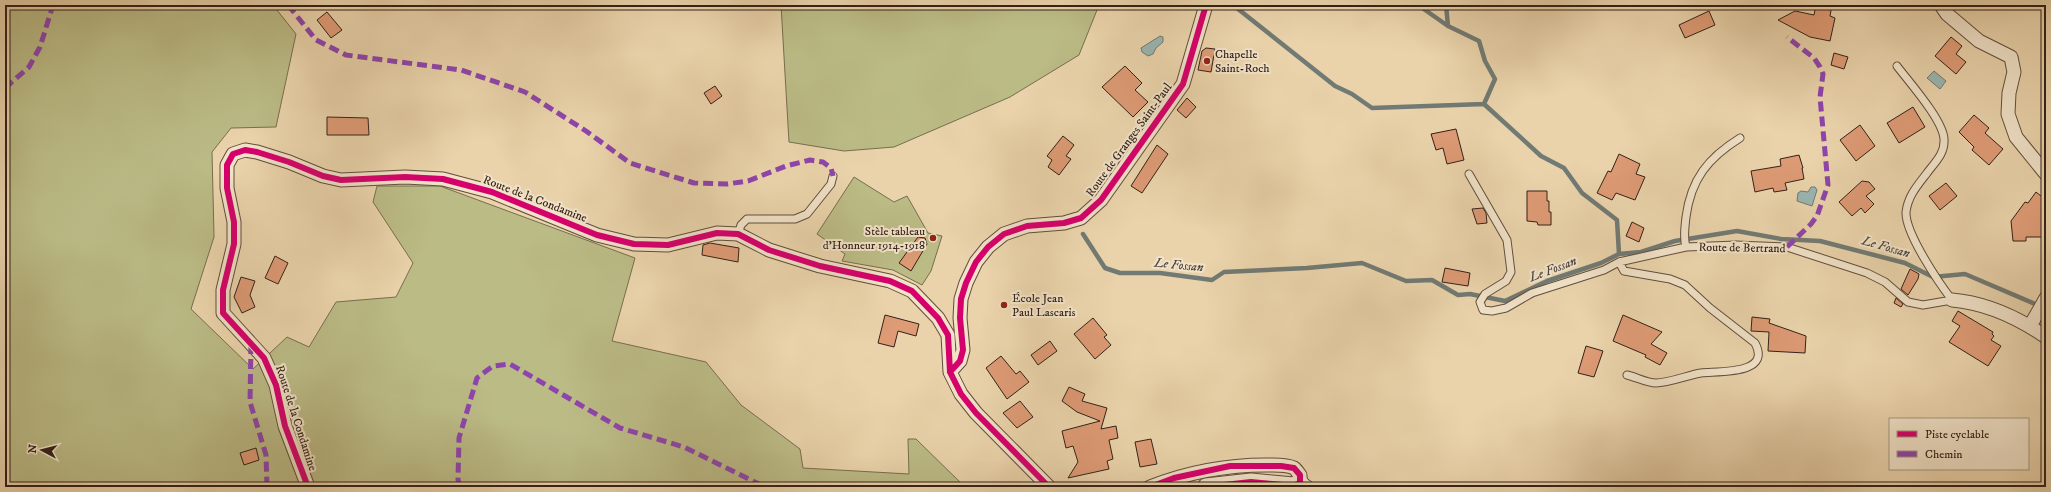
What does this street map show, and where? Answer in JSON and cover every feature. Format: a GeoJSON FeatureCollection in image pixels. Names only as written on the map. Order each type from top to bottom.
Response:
{"type":"FeatureCollection","features":[{"type":"Feature","properties":{"kind":"street","name":"Route de Granges Saint-Paul"},"geometry":{"type":"LineString","coordinates":[[950,372],[960,361],[963,350],[960,318],[961,299],[966,283],[976,262],[988,247],[1004,234],[1027,226],[1064,223],[1080,218],[1100,200],[1183,84],[1206,5]]}},
{"type":"Feature","properties":{"kind":"street"},"geometry":{"type":"LineString","coordinates":[[1940,5],[1979,41],[2011,57],[2014,72],[2009,93],[2008,114],[2016,137],[2046,174]]}},
{"type":"Feature","properties":{"kind":"street","name":"Route de la Condamine"},"geometry":{"type":"LineString","coordinates":[[308,487],[285,426],[276,384],[264,358],[223,313],[223,290],[234,244],[234,222],[227,188],[227,165],[233,154],[245,150],[257,152],[289,162],[323,176],[340,180],[405,177],[444,179],[492,192],[597,235],[634,244],[668,245],[718,233],[738,234]]}},
{"type":"Feature","properties":{"kind":"street"},"geometry":{"type":"LineString","coordinates":[[738,234],[769,250],[820,266],[890,281],[912,291],[938,318],[948,335],[950,372],[961,394],[976,413],[1050,487]]}},
{"type":"Feature","properties":{"kind":"street"},"geometry":{"type":"LineString","coordinates":[[2030,326],[2046,298]]}},
{"type":"Feature","properties":{"kind":"street","name":"Route de Bertrand"},"geometry":{"type":"LineString","coordinates":[[1952,300],[1973,302],[1994,308],[2030,326],[2046,337]]}},
{"type":"Feature","properties":{"kind":"street"},"geometry":{"type":"LineString","coordinates":[[1150,487],[1199,471],[1245,466],[1281,466],[1294,468],[1300,475],[1303,485],[1293,486],[1251,482],[1206,487]]}},
{"type":"Feature","properties":{"kind":"lane"},"geometry":{"type":"LineString","coordinates":[[1897,66],[1925,102],[1942,128],[1944,138],[1943,149],[1938,160],[1912,192],[1906,214],[1908,224],[1917,245],[1938,281],[1952,300]]}},
{"type":"Feature","properties":{"kind":"lane"},"geometry":{"type":"LineString","coordinates":[[1686,247],[1684,237],[1686,216],[1689,196],[1694,184],[1718,153],[1740,138]]}},
{"type":"Feature","properties":{"kind":"lane","name":"Route de Bertrand"},"geometry":{"type":"LineString","coordinates":[[1469,174],[1507,240],[1510,272],[1506,281],[1485,294],[1480,302],[1483,310],[1499,310],[1532,293],[1604,270],[1619,262],[1686,247],[1736,245],[1787,247],[1867,273],[1885,282],[1908,302],[1923,305],[1952,300]]}},
{"type":"Feature","properties":{"kind":"lane"},"geometry":{"type":"LineString","coordinates":[[738,234],[741,225],[747,219],[795,219],[807,214],[831,184],[833,176]]}},
{"type":"Feature","properties":{"kind":"lane"},"geometry":{"type":"LineString","coordinates":[[1619,262],[1624,271],[1670,279],[1685,285],[1710,308],[1755,343],[1759,350],[1752,365],[1743,370],[1701,373],[1657,383],[1627,375]]}},
{"type":"Feature","properties":{"kind":"green space"},"geometry":{"type":"Polygon","coordinates":[[[5,5],[273,5],[296,34],[276,127],[231,128],[212,152],[214,237],[191,309],[253,369],[287,337],[309,347],[336,302],[396,297],[413,263],[373,202],[377,186],[440,186],[635,258],[612,341],[706,362],[741,405],[800,449],[803,468],[909,474],[908,439],[916,439],[965,487],[5,487],[5,5]]]}},
{"type":"Feature","properties":{"kind":"green space"},"geometry":{"type":"Polygon","coordinates":[[[781,5],[1099,5],[1079,55],[1010,97],[894,147],[844,151],[789,142],[781,5]]]}},
{"type":"Feature","properties":{"kind":"green space"},"geometry":{"type":"Polygon","coordinates":[[[854,177],[894,202],[907,196],[928,233],[942,236],[931,271],[922,285],[893,270],[842,261],[845,254],[817,234],[854,177]]]}},
{"type":"Feature","properties":{"kind":"water"},"geometry":{"type":"Polygon","coordinates":[[[1160,36],[1163,37],[1163,42],[1156,48],[1153,54],[1148,56],[1142,52],[1141,48],[1160,36]]]}},
{"type":"Feature","properties":{"kind":"water"},"geometry":{"type":"Polygon","coordinates":[[[1934,71],[1946,81],[1940,89],[1927,78],[1934,71]]]}},
{"type":"Feature","properties":{"kind":"water"},"geometry":{"type":"Polygon","coordinates":[[[1811,187],[1815,187],[1817,190],[1812,206],[1797,201],[1798,193],[1801,191],[1808,192],[1811,187]]]}},
{"type":"Feature","properties":{"kind":"building"},"geometry":{"type":"Polygon","coordinates":[[[1816,5],[1832,5],[1830,16],[1835,18],[1830,41],[1810,37],[1778,20],[1795,11],[1814,15],[1816,5]]]}},
{"type":"Feature","properties":{"kind":"building"},"geometry":{"type":"Polygon","coordinates":[[[1709,11],[1715,25],[1685,38],[1679,25],[1709,11]]]}},
{"type":"Feature","properties":{"kind":"building"},"geometry":{"type":"Polygon","coordinates":[[[327,12],[342,30],[331,38],[317,20],[327,12]]]}},
{"type":"Feature","properties":{"kind":"building"},"geometry":{"type":"Polygon","coordinates":[[[1951,37],[1962,46],[1956,54],[1966,62],[1956,74],[1935,56],[1951,37]]]}},
{"type":"Feature","properties":{"kind":"building","name":"Chapelle Saint-Roch"},"geometry":{"type":"Polygon","coordinates":[[[1206,48],[1215,49],[1211,72],[1198,70],[1202,51],[1206,48]]]}},
{"type":"Feature","properties":{"kind":"building"},"geometry":{"type":"Polygon","coordinates":[[[1834,53],[1848,57],[1844,69],[1831,65],[1834,53]]]}},
{"type":"Feature","properties":{"kind":"building"},"geometry":{"type":"Polygon","coordinates":[[[1125,66],[1142,83],[1135,90],[1148,102],[1133,117],[1102,87],[1125,66]]]}},
{"type":"Feature","properties":{"kind":"building"},"geometry":{"type":"Polygon","coordinates":[[[715,86],[722,96],[711,104],[704,93],[715,86]]]}},
{"type":"Feature","properties":{"kind":"building"},"geometry":{"type":"Polygon","coordinates":[[[1187,98],[1196,107],[1186,118],[1177,110],[1187,98]]]}},
{"type":"Feature","properties":{"kind":"building"},"geometry":{"type":"Polygon","coordinates":[[[1913,107],[1925,127],[1899,143],[1887,123],[1913,107]]]}},
{"type":"Feature","properties":{"kind":"building"},"geometry":{"type":"Polygon","coordinates":[[[1974,115],[1989,128],[1985,133],[2003,149],[1989,165],[1972,150],[1974,147],[1959,132],[1974,115]]]}},
{"type":"Feature","properties":{"kind":"building"},"geometry":{"type":"Polygon","coordinates":[[[327,117],[368,118],[369,135],[327,135],[327,117]]]}},
{"type":"Feature","properties":{"kind":"building"},"geometry":{"type":"Polygon","coordinates":[[[1860,125],[1875,146],[1856,161],[1840,140],[1860,125]]]}},
{"type":"Feature","properties":{"kind":"building"},"geometry":{"type":"Polygon","coordinates":[[[1456,129],[1464,160],[1447,164],[1443,148],[1436,150],[1431,134],[1456,129]]]}},
{"type":"Feature","properties":{"kind":"building"},"geometry":{"type":"Polygon","coordinates":[[[1063,136],[1074,145],[1066,156],[1071,159],[1059,175],[1048,167],[1052,160],[1047,156],[1063,136]]]}},
{"type":"Feature","properties":{"kind":"building"},"geometry":{"type":"Polygon","coordinates":[[[1157,145],[1168,154],[1142,193],[1131,186],[1157,145]]]}},
{"type":"Feature","properties":{"kind":"building"},"geometry":{"type":"Polygon","coordinates":[[[1619,154],[1640,164],[1636,174],[1645,177],[1635,200],[1616,193],[1612,200],[1597,193],[1608,171],[1611,172],[1619,154]]]}},
{"type":"Feature","properties":{"kind":"building"},"geometry":{"type":"Polygon","coordinates":[[[1799,155],[1803,168],[1804,179],[1785,183],[1787,190],[1774,192],[1773,188],[1755,192],[1751,171],[1781,166],[1780,159],[1799,155]]]}},
{"type":"Feature","properties":{"kind":"building"},"geometry":{"type":"Polygon","coordinates":[[[1862,181],[1869,182],[1875,189],[1866,196],[1874,204],[1865,213],[1861,208],[1852,216],[1839,202],[1862,181]]]}},
{"type":"Feature","properties":{"kind":"building"},"geometry":{"type":"Polygon","coordinates":[[[1946,183],[1957,196],[1940,210],[1929,196],[1946,183]]]}},
{"type":"Feature","properties":{"kind":"building"},"geometry":{"type":"Polygon","coordinates":[[[1527,191],[1547,191],[1549,212],[1551,212],[1551,225],[1538,225],[1537,222],[1527,221],[1527,191]]]}},
{"type":"Feature","properties":{"kind":"building"},"geometry":{"type":"Polygon","coordinates":[[[2036,192],[2046,200],[2046,237],[2026,237],[2026,241],[2013,241],[2011,221],[2025,202],[2028,203],[2036,192]]]}},
{"type":"Feature","properties":{"kind":"building"},"geometry":{"type":"Polygon","coordinates":[[[1483,208],[1486,213],[1487,223],[1477,224],[1472,209],[1483,208]]]}},
{"type":"Feature","properties":{"kind":"building"},"geometry":{"type":"Polygon","coordinates":[[[1632,222],[1644,228],[1639,242],[1626,236],[1632,222]]]}},
{"type":"Feature","properties":{"kind":"building"},"geometry":{"type":"Polygon","coordinates":[[[918,237],[925,238],[927,244],[911,271],[899,263],[918,237]]]}},
{"type":"Feature","properties":{"kind":"building"},"geometry":{"type":"Polygon","coordinates":[[[710,243],[739,248],[738,262],[702,255],[703,245],[710,243]]]}},
{"type":"Feature","properties":{"kind":"building"},"geometry":{"type":"Polygon","coordinates":[[[275,256],[288,263],[278,284],[265,278],[275,256]]]}},
{"type":"Feature","properties":{"kind":"building"},"geometry":{"type":"Polygon","coordinates":[[[1445,268],[1470,273],[1468,286],[1442,282],[1445,268]]]}},
{"type":"Feature","properties":{"kind":"building"},"geometry":{"type":"Polygon","coordinates":[[[1910,269],[1919,274],[1918,279],[1908,295],[1901,289],[1910,269]]]}},
{"type":"Feature","properties":{"kind":"building"},"geometry":{"type":"Polygon","coordinates":[[[241,277],[255,281],[250,295],[255,307],[242,313],[234,297],[241,277]]]}},
{"type":"Feature","properties":{"kind":"building"},"geometry":{"type":"Polygon","coordinates":[[[1896,298],[1903,304],[1901,307],[1894,303],[1896,298]]]}},
{"type":"Feature","properties":{"kind":"building"},"geometry":{"type":"Polygon","coordinates":[[[1958,311],[1993,332],[1992,334],[1994,336],[1991,340],[2001,346],[1988,366],[1949,342],[1960,326],[1952,321],[1958,311]]]}},
{"type":"Feature","properties":{"kind":"building"},"geometry":{"type":"Polygon","coordinates":[[[885,315],[919,324],[916,336],[898,331],[894,347],[878,343],[885,315]]]}},
{"type":"Feature","properties":{"kind":"building"},"geometry":{"type":"Polygon","coordinates":[[[1623,315],[1662,332],[1651,344],[1667,353],[1660,365],[1645,357],[1646,355],[1613,341],[1623,315]]]}},
{"type":"Feature","properties":{"kind":"building"},"geometry":{"type":"Polygon","coordinates":[[[1752,317],[1770,319],[1769,323],[1806,336],[1805,353],[1768,351],[1769,332],[1751,331],[1752,317]]]}},
{"type":"Feature","properties":{"kind":"building"},"geometry":{"type":"Polygon","coordinates":[[[1093,318],[1107,335],[1104,337],[1111,345],[1095,359],[1074,334],[1093,318]]]}},
{"type":"Feature","properties":{"kind":"building"},"geometry":{"type":"Polygon","coordinates":[[[1050,341],[1057,351],[1038,365],[1031,355],[1050,341]]]}},
{"type":"Feature","properties":{"kind":"building"},"geometry":{"type":"Polygon","coordinates":[[[1586,346],[1603,351],[1594,377],[1578,373],[1586,346]]]}},
{"type":"Feature","properties":{"kind":"building"},"geometry":{"type":"Polygon","coordinates":[[[1001,356],[1016,374],[1020,371],[1029,382],[1007,399],[986,368],[1001,356]]]}},
{"type":"Feature","properties":{"kind":"building"},"geometry":{"type":"Polygon","coordinates":[[[1069,387],[1085,394],[1082,401],[1107,408],[1101,429],[1116,426],[1118,438],[1109,440],[1113,459],[1107,461],[1109,469],[1068,478],[1078,462],[1073,446],[1066,448],[1062,431],[1100,421],[1077,412],[1062,401],[1069,387]]]}},
{"type":"Feature","properties":{"kind":"building"},"geometry":{"type":"Polygon","coordinates":[[[1020,401],[1033,417],[1017,428],[1003,413],[1020,401]]]}},
{"type":"Feature","properties":{"kind":"building"},"geometry":{"type":"Polygon","coordinates":[[[1151,439],[1157,464],[1140,467],[1135,442],[1151,439]]]}},
{"type":"Feature","properties":{"kind":"building"},"geometry":{"type":"Polygon","coordinates":[[[256,448],[259,460],[244,465],[240,453],[256,448]]]}},
{"type":"Feature","properties":{"kind":"waterway"},"geometry":{"type":"LineString","coordinates":[[1233,5],[1335,86],[1352,94],[1372,108],[1484,104],[1541,156],[1564,168],[1582,193],[1617,220],[1619,254]]}},
{"type":"Feature","properties":{"kind":"waterway"},"geometry":{"type":"LineString","coordinates":[[1418,5],[1448,26],[1479,41],[1485,61],[1495,79],[1484,104]]}},
{"type":"Feature","properties":{"kind":"waterway"},"geometry":{"type":"LineString","coordinates":[[1446,5],[1448,26]]}},
{"type":"Feature","properties":{"kind":"waterway","name":"Le Fossan"},"geometry":{"type":"LineString","coordinates":[[1083,234],[1105,268],[1120,273],[1160,273],[1212,280],[1224,272],[1307,268],[1362,263],[1406,281],[1432,280],[1458,295],[1470,294],[1505,301],[1547,281],[1601,263],[1619,254],[1641,252],[1675,241],[1737,231],[1781,239],[1820,241],[1905,263],[1933,277],[1965,274],[2040,306]]}},
{"type":"Feature","properties":{"kind":"marked path"},"geometry":{"type":"LineString","coordinates":[[5,88],[29,67],[40,47],[53,5]]}},
{"type":"Feature","properties":{"kind":"marked path"},"geometry":{"type":"LineString","coordinates":[[288,5],[316,40],[346,55],[461,70],[525,92],[586,131],[630,163],[694,183],[727,184],[748,181],[786,166],[810,160],[823,162],[831,168],[833,176]]}},
{"type":"Feature","properties":{"kind":"marked path"},"geometry":{"type":"LineString","coordinates":[[1787,37],[1814,58],[1823,74],[1820,97],[1828,185],[1817,216],[1811,224],[1787,247]]}},
{"type":"Feature","properties":{"kind":"marked path"},"geometry":{"type":"LineString","coordinates":[[251,344],[250,402],[266,455],[267,487]]}},
{"type":"Feature","properties":{"kind":"marked path"},"geometry":{"type":"LineString","coordinates":[[461,487],[458,480],[459,438],[477,378],[493,366],[510,364],[620,428],[684,447],[765,487]]}},
{"type":"Feature","properties":{"kind":"cycle path"},"geometry":{"type":"LineString","coordinates":[[950,372],[960,361],[963,350],[960,318],[961,299],[966,283],[976,262],[988,247],[1004,234],[1027,226],[1064,223],[1081,218],[1101,200],[1183,84],[1206,5]]}},
{"type":"Feature","properties":{"kind":"cycle path"},"geometry":{"type":"LineString","coordinates":[[308,487],[285,426],[276,385],[264,358],[223,313],[223,290],[234,244],[234,222],[227,188],[227,165],[233,154],[245,150],[257,152],[289,162],[323,176],[341,180],[405,177],[443,179],[492,192],[597,235],[634,244],[668,245],[717,233],[738,234],[769,250],[820,266],[890,281],[912,291],[938,318],[948,335],[950,372],[961,394],[976,413],[1049,487]]}},
{"type":"Feature","properties":{"kind":"cycle path"},"geometry":{"type":"LineString","coordinates":[[1150,487],[1174,478],[1230,466],[1281,466],[1294,468],[1300,475],[1300,483],[1293,486],[1251,482],[1206,487]]}},
{"type":"Feature","properties":{"kind":"place","name":"Chapelle Saint-Roch"},"geometry":{"type":"Point","coordinates":[1207,61]}},
{"type":"Feature","properties":{"kind":"place","name":"Stèle tableau d'Honneur 1914-1918"},"geometry":{"type":"Point","coordinates":[933,238]}},
{"type":"Feature","properties":{"kind":"place","name":"École Jean Paul Lascaris"},"geometry":{"type":"Point","coordinates":[1004,305]}}]}
